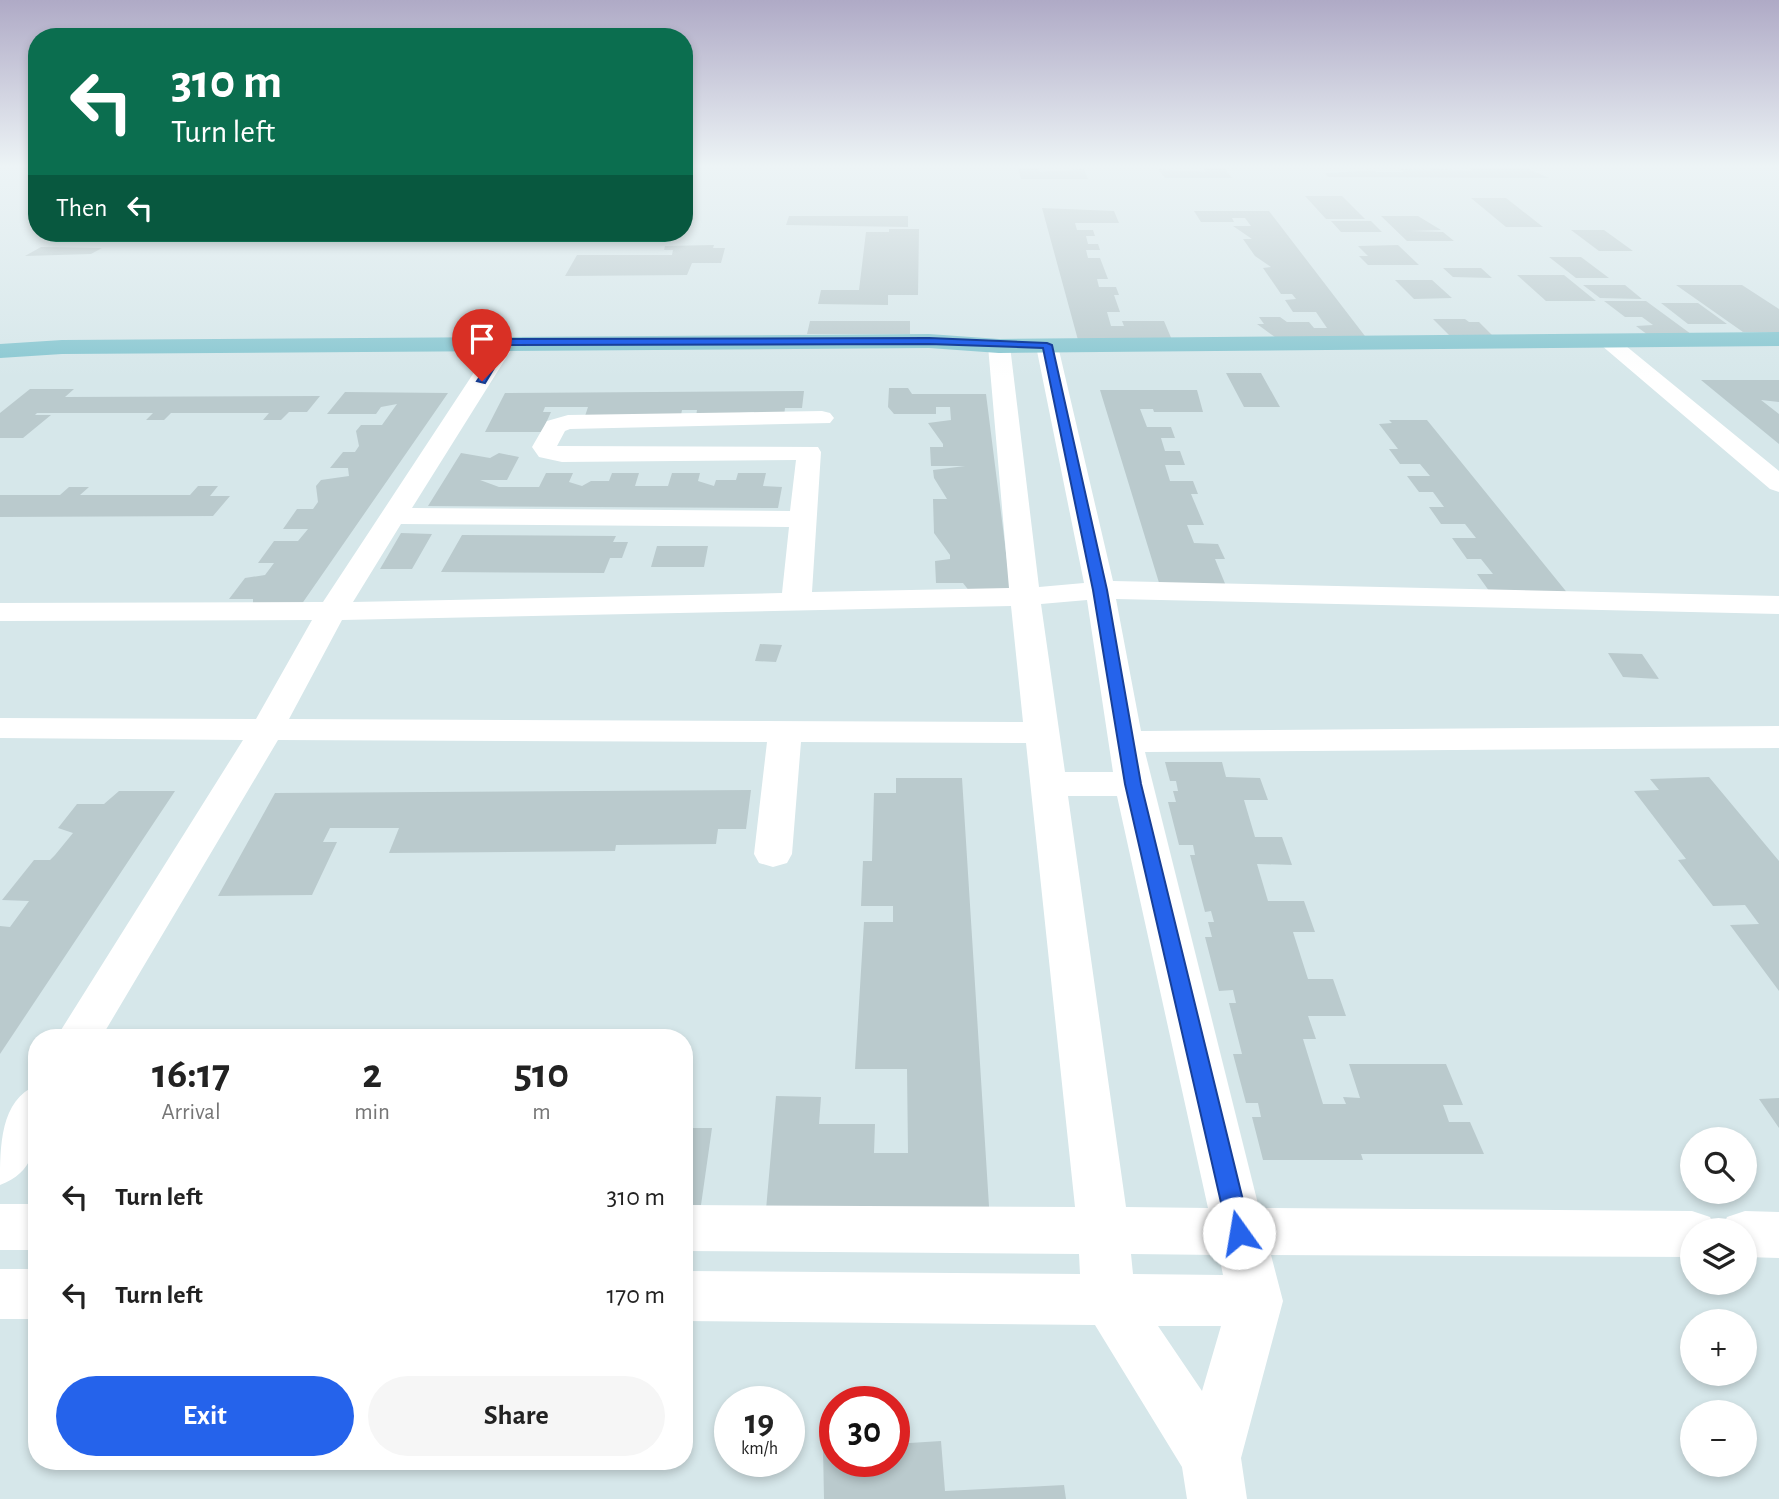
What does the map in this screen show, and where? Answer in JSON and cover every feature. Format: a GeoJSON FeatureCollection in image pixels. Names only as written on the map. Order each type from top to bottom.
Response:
{"type":"FeatureCollection","features":[{"type":"Feature","properties":{"kind":"main road"},"geometry":{"type":"LineString","coordinates":[[0,353],[43,361],[501,350],[932,356],[999,346],[1047,345],[1779,339]]}},
{"type":"Feature","properties":{"kind":"street"},"geometry":{"type":"LineString","coordinates":[[1608,341],[1779,484]]}},
{"type":"Feature","properties":{"kind":"street"},"geometry":{"type":"LineString","coordinates":[[1047,345],[1100,590],[1133,784],[1256,1301],[1214,1479]]}},
{"type":"Feature","properties":{"kind":"street"},"geometry":{"type":"LineString","coordinates":[[999,346],[1025,597],[1103,1229],[1108,1297],[1214,1479]]}},
{"type":"Feature","properties":{"kind":"street"},"geometry":{"type":"LineString","coordinates":[[84,1029],[267,729],[332,611],[501,350]]}},
{"type":"Feature","properties":{"kind":"street"},"geometry":{"type":"LineString","coordinates":[[796,601],[810,452],[562,455],[548,452],[544,447],[555,426],[568,422],[821,418]]}},
{"type":"Feature","properties":{"kind":"street"},"geometry":{"type":"LineString","coordinates":[[394,516],[804,519]]}},
{"type":"Feature","properties":{"kind":"street"},"geometry":{"type":"LineString","coordinates":[[0,612],[332,611],[1025,597],[1100,590],[1779,605]]}},
{"type":"Feature","properties":{"kind":"street"},"geometry":{"type":"LineString","coordinates":[[0,728],[1043,733]]}},
{"type":"Feature","properties":{"kind":"street"},"geometry":{"type":"LineString","coordinates":[[773,854],[785,732]]}},
{"type":"Feature","properties":{"kind":"street"},"geometry":{"type":"LineString","coordinates":[[1126,742],[1779,737]]}},
{"type":"Feature","properties":{"kind":"street"},"geometry":{"type":"LineString","coordinates":[[1049,784],[1133,784]]}},
{"type":"Feature","properties":{"kind":"street"},"geometry":{"type":"LineString","coordinates":[[0,1164],[28,1119]]}},
{"type":"Feature","properties":{"kind":"street"},"geometry":{"type":"LineString","coordinates":[[0,1227],[28,1227]]}},
{"type":"Feature","properties":{"kind":"street"},"geometry":{"type":"LineString","coordinates":[[693,1228],[1680,1234]]}},
{"type":"Feature","properties":{"kind":"street"},"geometry":{"type":"LineString","coordinates":[[1757,1234],[1779,1235]]}},
{"type":"Feature","properties":{"kind":"street"},"geometry":{"type":"LineString","coordinates":[[0,1294],[28,1294]]}},
{"type":"Feature","properties":{"kind":"street"},"geometry":{"type":"LineString","coordinates":[[693,1296],[1108,1297],[1256,1301]]}},
{"type":"Feature","properties":{"kind":"building"},"geometry":{"type":"Polygon","coordinates":[[[865,238],[919,238],[918,295],[888,295],[888,305],[818,304],[821,290],[859,290],[865,238]]]}},
{"type":"Feature","properties":{"kind":"building"},"geometry":{"type":"Polygon","coordinates":[[[1050,238],[1086,238],[1088,244],[1098,244],[1100,250],[1086,250],[1088,258],[1100,258],[1108,279],[1097,279],[1099,287],[1116,287],[1119,295],[1114,295],[1120,312],[1107,312],[1111,326],[1124,326],[1122,321],[1164,321],[1172,340],[1078,340],[1050,238]]]}},
{"type":"Feature","properties":{"kind":"building"},"geometry":{"type":"Polygon","coordinates":[[[1290,238],[1368,340],[1279,340],[1257,324],[1264,324],[1259,317],[1280,317],[1287,322],[1309,322],[1314,328],[1327,328],[1316,312],[1293,312],[1285,300],[1296,299],[1292,294],[1281,294],[1263,268],[1271,267],[1255,256],[1243,239],[1290,238]]]}},
{"type":"Feature","properties":{"kind":"building"},"geometry":{"type":"Polygon","coordinates":[[[1404,238],[1450,238],[1454,241],[1407,241],[1404,238]]]}},
{"type":"Feature","properties":{"kind":"building"},"geometry":{"type":"Polygon","coordinates":[[[1582,238],[1615,238],[1633,251],[1599,251],[1582,238]]]}},
{"type":"Feature","properties":{"kind":"building"},"geometry":{"type":"Polygon","coordinates":[[[714,245],[713,248],[725,248],[721,263],[692,263],[687,275],[565,276],[577,255],[672,255],[673,250],[664,250],[665,246],[714,245]]]}},
{"type":"Feature","properties":{"kind":"building"},"geometry":{"type":"Polygon","coordinates":[[[1398,245],[1419,265],[1368,265],[1359,256],[1368,256],[1358,246],[1398,245]]]}},
{"type":"Feature","properties":{"kind":"building"},"geometry":{"type":"Polygon","coordinates":[[[41,247],[102,248],[91,254],[25,256],[41,247]]]}},
{"type":"Feature","properties":{"kind":"building"},"geometry":{"type":"Polygon","coordinates":[[[1549,257],[1581,257],[1609,278],[1576,278],[1549,257]]]}},
{"type":"Feature","properties":{"kind":"building"},"geometry":{"type":"Polygon","coordinates":[[[1443,268],[1481,268],[1492,278],[1453,277],[1443,268]]]}},
{"type":"Feature","properties":{"kind":"building"},"geometry":{"type":"Polygon","coordinates":[[[1517,275],[1564,275],[1596,301],[1546,301],[1517,275]]]}},
{"type":"Feature","properties":{"kind":"building"},"geometry":{"type":"Polygon","coordinates":[[[1395,280],[1432,280],[1452,298],[1414,299],[1395,280]]]}},
{"type":"Feature","properties":{"kind":"building"},"geometry":{"type":"Polygon","coordinates":[[[1583,285],[1625,285],[1642,299],[1600,298],[1583,285]]]}},
{"type":"Feature","properties":{"kind":"building"},"geometry":{"type":"Polygon","coordinates":[[[1676,285],[1742,285],[1779,309],[1779,332],[1743,332],[1676,285]]]}},
{"type":"Feature","properties":{"kind":"building"},"geometry":{"type":"Polygon","coordinates":[[[1604,301],[1646,301],[1691,334],[1648,335],[1636,326],[1653,325],[1642,317],[1625,317],[1604,301]]]}},
{"type":"Feature","properties":{"kind":"building"},"geometry":{"type":"Polygon","coordinates":[[[1661,303],[1698,303],[1727,324],[1688,324],[1661,303]]]}},
{"type":"Feature","properties":{"kind":"building"},"geometry":{"type":"Polygon","coordinates":[[[1433,319],[1479,322],[1493,336],[1450,336],[1433,319]]]}},
{"type":"Feature","properties":{"kind":"building"},"geometry":{"type":"Polygon","coordinates":[[[810,321],[910,321],[910,334],[807,334],[810,321]]]}},
{"type":"Feature","properties":{"kind":"building"},"geometry":{"type":"Polygon","coordinates":[[[1226,373],[1261,373],[1280,407],[1244,407],[1226,373]]]}},
{"type":"Feature","properties":{"kind":"building"},"geometry":{"type":"Polygon","coordinates":[[[1701,380],[1779,380],[1779,402],[1761,400],[1779,414],[1779,444],[1701,380]]]}},
{"type":"Feature","properties":{"kind":"building"},"geometry":{"type":"Polygon","coordinates":[[[889,388],[908,388],[912,394],[986,394],[1011,592],[970,592],[963,583],[936,583],[935,561],[950,559],[950,555],[934,533],[933,499],[947,499],[934,478],[933,470],[965,466],[931,466],[930,447],[943,447],[943,444],[928,423],[951,420],[950,407],[936,407],[936,414],[894,414],[888,407],[889,388]]]}},
{"type":"Feature","properties":{"kind":"building"},"geometry":{"type":"Polygon","coordinates":[[[30,389],[74,389],[65,397],[320,396],[307,412],[289,412],[281,420],[263,420],[269,413],[171,413],[164,420],[146,420],[153,413],[37,413],[35,415],[51,415],[23,438],[0,438],[0,413],[30,389]]]}},
{"type":"Feature","properties":{"kind":"building"},"geometry":{"type":"Polygon","coordinates":[[[1100,390],[1197,390],[1203,412],[1154,412],[1153,409],[1140,409],[1147,427],[1171,427],[1175,438],[1161,438],[1165,451],[1180,451],[1185,465],[1165,465],[1170,481],[1193,481],[1198,494],[1191,494],[1204,525],[1187,525],[1194,543],[1218,544],[1225,559],[1215,559],[1226,586],[1160,586],[1100,390]]]}},
{"type":"Feature","properties":{"kind":"building"},"geometry":{"type":"Polygon","coordinates":[[[804,391],[802,408],[785,408],[784,416],[754,416],[754,412],[696,416],[697,410],[682,410],[681,415],[585,416],[588,407],[545,407],[543,412],[551,412],[542,432],[485,432],[505,393],[804,391]]]}},
{"type":"Feature","properties":{"kind":"building"},"geometry":{"type":"Polygon","coordinates":[[[345,392],[448,393],[299,608],[253,608],[253,599],[229,599],[245,578],[265,575],[274,563],[258,563],[274,541],[298,541],[308,529],[283,529],[297,509],[313,509],[318,502],[316,486],[321,480],[349,476],[348,468],[330,468],[343,452],[355,452],[359,446],[356,431],[361,425],[382,425],[397,404],[381,407],[376,414],[327,414],[345,392]]]}},
{"type":"Feature","properties":{"kind":"building"},"geometry":{"type":"Polygon","coordinates":[[[1389,420],[1427,420],[1569,595],[1492,595],[1477,574],[1493,574],[1481,559],[1467,559],[1452,538],[1476,538],[1465,524],[1441,524],[1429,507],[1444,507],[1433,492],[1419,492],[1407,476],[1430,476],[1420,464],[1400,464],[1389,449],[1398,449],[1379,424],[1392,423],[1389,420]]]}},
{"type":"Feature","properties":{"kind":"building"},"geometry":{"type":"Polygon","coordinates":[[[461,453],[490,458],[499,453],[519,457],[507,480],[480,480],[499,487],[539,487],[546,473],[573,473],[569,482],[582,486],[591,481],[609,481],[612,473],[639,473],[635,486],[668,486],[672,473],[700,473],[698,481],[714,486],[716,480],[736,480],[738,473],[766,473],[763,486],[782,487],[778,508],[428,506],[461,453]]]}},
{"type":"Feature","properties":{"kind":"building"},"geometry":{"type":"Polygon","coordinates":[[[198,486],[218,486],[210,496],[230,496],[213,516],[0,517],[0,495],[60,495],[69,487],[89,487],[80,495],[190,495],[198,486]]]}},
{"type":"Feature","properties":{"kind":"building"},"geometry":{"type":"Polygon","coordinates":[[[401,533],[432,534],[412,569],[380,569],[401,533]]]}},
{"type":"Feature","properties":{"kind":"building"},"geometry":{"type":"Polygon","coordinates":[[[462,535],[616,536],[613,542],[628,542],[622,558],[610,558],[604,573],[441,572],[462,535]]]}},
{"type":"Feature","properties":{"kind":"building"},"geometry":{"type":"Polygon","coordinates":[[[657,546],[708,546],[704,567],[651,567],[657,546]]]}},
{"type":"Feature","properties":{"kind":"building"},"geometry":{"type":"Polygon","coordinates":[[[760,644],[782,645],[776,662],[755,661],[760,644]]]}},
{"type":"Feature","properties":{"kind":"building"},"geometry":{"type":"Polygon","coordinates":[[[1608,653],[1642,654],[1659,679],[1623,677],[1608,653]]]}},
{"type":"Feature","properties":{"kind":"building"},"geometry":{"type":"Polygon","coordinates":[[[1165,762],[1222,762],[1226,777],[1260,778],[1268,800],[1244,800],[1255,837],[1282,837],[1292,865],[1257,864],[1268,901],[1304,901],[1315,932],[1293,932],[1308,979],[1333,979],[1346,1016],[1308,1016],[1316,1039],[1303,1039],[1323,1104],[1346,1104],[1343,1097],[1360,1098],[1349,1064],[1446,1064],[1463,1105],[1443,1105],[1449,1122],[1470,1122],[1484,1154],[1361,1154],[1363,1160],[1263,1160],[1252,1117],[1261,1117],[1258,1103],[1246,1103],[1233,1054],[1242,1054],[1229,1003],[1236,1003],[1233,990],[1219,991],[1205,937],[1212,937],[1208,922],[1214,922],[1211,911],[1205,912],[1190,855],[1195,855],[1193,845],[1179,845],[1168,802],[1176,802],[1173,791],[1178,791],[1176,781],[1170,781],[1165,762]]]}},
{"type":"Feature","properties":{"kind":"building"},"geometry":{"type":"Polygon","coordinates":[[[1709,777],[1779,861],[1779,991],[1730,925],[1759,924],[1745,905],[1713,906],[1678,860],[1686,859],[1634,791],[1659,790],[1650,779],[1709,777]]]}},
{"type":"Feature","properties":{"kind":"building"},"geometry":{"type":"Polygon","coordinates":[[[896,778],[962,778],[990,1222],[765,1221],[776,1096],[821,1097],[819,1124],[875,1124],[874,1153],[908,1153],[907,1069],[855,1069],[864,922],[893,922],[893,906],[861,906],[863,861],[872,861],[874,793],[896,793],[896,778]]]}},
{"type":"Feature","properties":{"kind":"building"},"geometry":{"type":"Polygon","coordinates":[[[751,790],[746,829],[718,829],[716,844],[616,845],[615,851],[389,853],[399,828],[330,828],[323,842],[337,842],[312,895],[218,896],[275,793],[751,790]]]}},
{"type":"Feature","properties":{"kind":"building"},"geometry":{"type":"Polygon","coordinates":[[[119,791],[175,791],[0,1054],[0,926],[10,927],[29,901],[2,900],[34,860],[50,860],[73,833],[58,828],[77,804],[104,804],[119,791]]]}},
{"type":"Feature","properties":{"kind":"building"},"geometry":{"type":"Polygon","coordinates":[[[1779,1098],[1779,1128],[1759,1099],[1779,1098]]]}},
{"type":"Feature","properties":{"kind":"building"},"geometry":{"type":"Polygon","coordinates":[[[693,1128],[712,1128],[701,1205],[693,1205],[693,1128]]]}},
{"type":"Feature","properties":{"kind":"building"},"geometry":{"type":"Polygon","coordinates":[[[941,1441],[945,1491],[1064,1485],[1066,1499],[824,1499],[824,1477],[910,1477],[910,1443],[941,1441]]]}},
{"type":"Feature","properties":{"kind":"route"},"geometry":{"type":"LineString","coordinates":[[482,381],[505,342],[929,341],[999,346],[1047,345],[1100,590],[1133,784],[1239,1233]]}}]}
